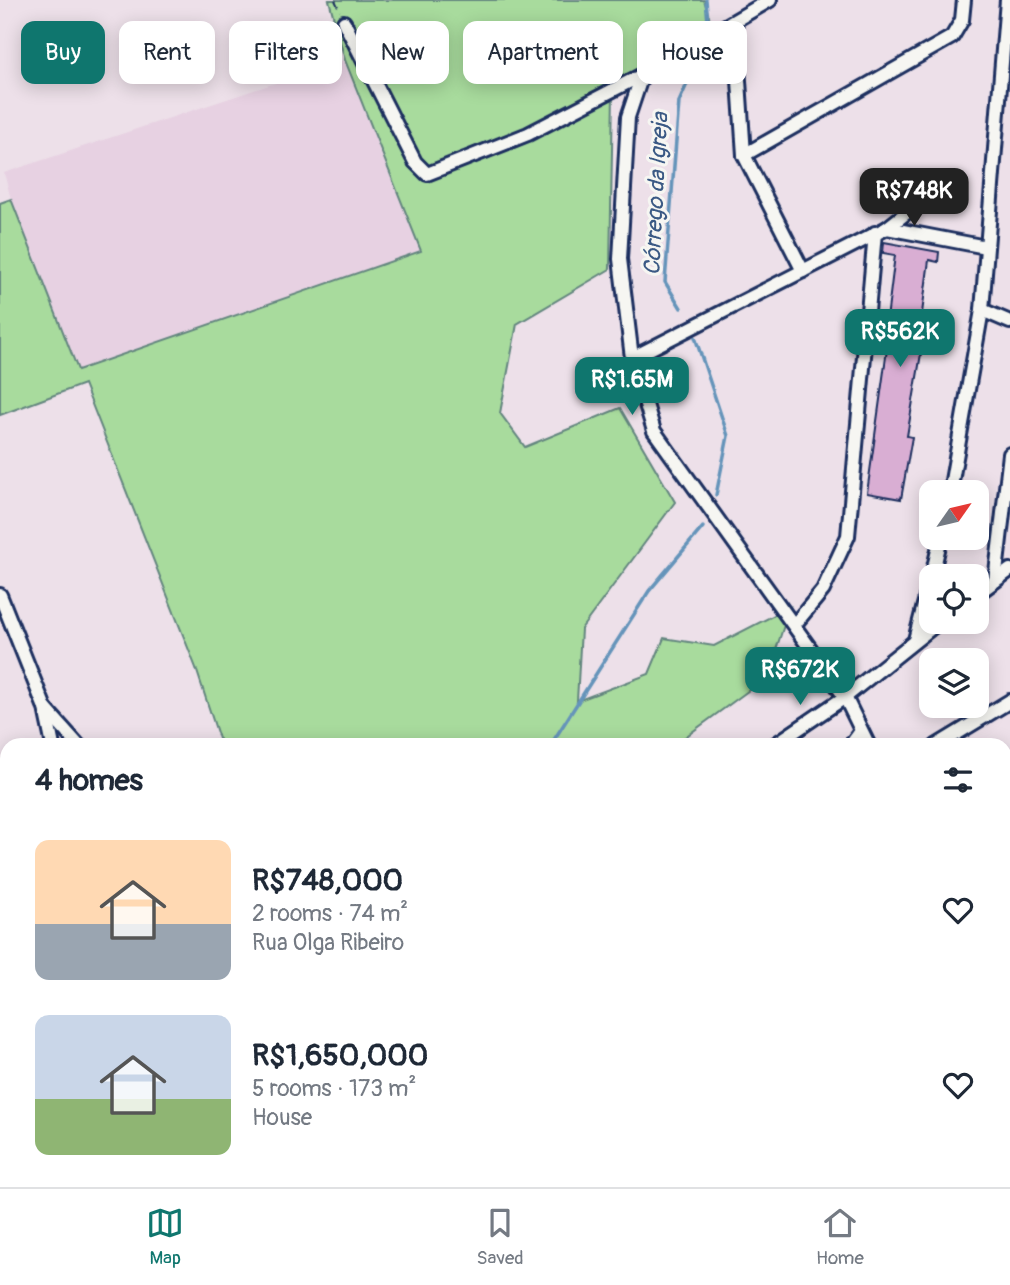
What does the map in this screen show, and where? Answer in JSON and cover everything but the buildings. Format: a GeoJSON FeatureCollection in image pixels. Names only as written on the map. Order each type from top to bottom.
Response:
{"type":"FeatureCollection","features":[{"type":"Feature","properties":{"kind":"street"},"geometry":{"type":"LineString","coordinates":[[735,21],[770,0]]}},
{"type":"Feature","properties":{"kind":"street"},"geometry":{"type":"LineString","coordinates":[[744,155],[952,37],[962,20],[964,0]]}},
{"type":"Feature","properties":{"kind":"street"},"geometry":{"type":"LineString","coordinates":[[952,480],[982,310],[1007,0]]}},
{"type":"Feature","properties":{"kind":"street"},"geometry":{"type":"LineString","coordinates":[[344,22],[415,162],[427,174],[528,134],[637,78]]}},
{"type":"Feature","properties":{"kind":"street"},"geometry":{"type":"LineString","coordinates":[[639,84],[628,117],[620,259],[632,358],[654,431],[845,696],[865,738]]}},
{"type":"Feature","properties":{"kind":"street"},"geometry":{"type":"LineString","coordinates":[[739,84],[744,155],[803,271]]}},
{"type":"Feature","properties":{"kind":"street"},"geometry":{"type":"LineString","coordinates":[[632,358],[881,230],[920,202]]}},
{"type":"Feature","properties":{"kind":"street"},"geometry":{"type":"LineString","coordinates":[[881,230],[986,247]]}},
{"type":"Feature","properties":{"kind":"street"},"geometry":{"type":"LineString","coordinates":[[795,624],[823,590],[848,536],[881,230]]}},
{"type":"Feature","properties":{"kind":"street"},"geometry":{"type":"LineString","coordinates":[[982,310],[1010,322]]}},
{"type":"Feature","properties":{"kind":"street"},"geometry":{"type":"LineString","coordinates":[[995,581],[1010,454]]}},
{"type":"Feature","properties":{"kind":"street"},"geometry":{"type":"LineString","coordinates":[[989,585],[1010,570]]}},
{"type":"Feature","properties":{"kind":"street"},"geometry":{"type":"LineString","coordinates":[[1,597],[45,708],[52,738]]}},
{"type":"Feature","properties":{"kind":"street"},"geometry":{"type":"LineString","coordinates":[[915,640],[919,624]]}},
{"type":"Feature","properties":{"kind":"street"},"geometry":{"type":"LineString","coordinates":[[785,738],[845,696],[923,634]]}},
{"type":"Feature","properties":{"kind":"street"},"geometry":{"type":"LineString","coordinates":[[949,738],[1010,701]]}},
{"type":"Feature","properties":{"kind":"street"},"geometry":{"type":"LineString","coordinates":[[45,708],[72,738]]}},
{"type":"Feature","properties":{"kind":"street"},"geometry":{"type":"LineString","coordinates":[[856,738],[861,731]]}},
{"type":"Feature","properties":{"kind":"shaded area"},"geometry":{"type":"Polygon","coordinates":[[[345,60],[421,251],[78,370],[11,199],[4,173],[273,84],[342,84],[342,61],[345,60]]]}},
{"type":"Feature","properties":{"kind":"green space"},"geometry":{"type":"Polygon","coordinates":[[[329,0],[704,0],[710,21],[637,21],[637,76],[613,92],[610,269],[517,324],[500,413],[525,447],[620,408],[675,502],[581,629],[577,701],[649,674],[664,638],[714,646],[790,607],[767,677],[684,738],[219,738],[196,668],[84,384],[0,415],[0,203],[11,199],[78,370],[421,251],[345,60],[342,49],[342,21],[335,21],[329,0]]]}},
{"type":"Feature","properties":{"kind":"waterway","name":"Córrego da Igreja"},"geometry":{"type":"LineString","coordinates":[[706,0],[708,21]]}},
{"type":"Feature","properties":{"kind":"waterway","name":"Córrego da Igreja"},"geometry":{"type":"LineString","coordinates":[[681,308],[665,282],[679,102],[687,84]]}},
{"type":"Feature","properties":{"kind":"waterway","name":"Córrego da Igreja"},"geometry":{"type":"LineString","coordinates":[[695,337],[728,436],[716,495]]}},
{"type":"Feature","properties":{"kind":"waterway","name":"Córrego da Igreja"},"geometry":{"type":"LineString","coordinates":[[555,738],[649,591],[703,527]]}}]}
